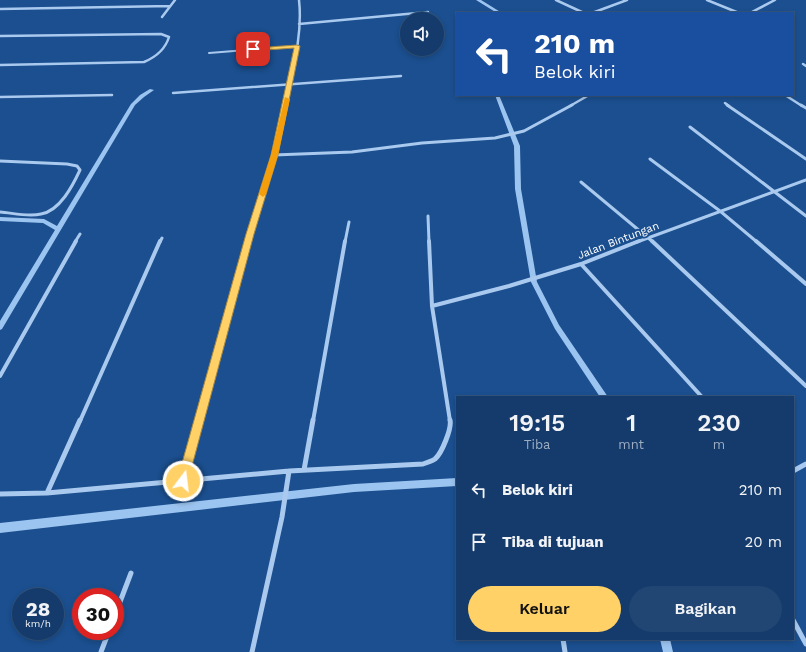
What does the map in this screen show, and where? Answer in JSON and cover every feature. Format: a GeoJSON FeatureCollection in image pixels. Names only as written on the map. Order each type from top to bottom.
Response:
{"type":"FeatureCollection","features":[{"type":"Feature","properties":{"kind":"street"},"geometry":{"type":"LineString","coordinates":[[162,17],[175,0]]}},
{"type":"Feature","properties":{"kind":"street"},"geometry":{"type":"LineString","coordinates":[[183,481],[250,234],[274,155],[297,46],[300,8],[299,0]]}},
{"type":"Feature","properties":{"kind":"street"},"geometry":{"type":"LineString","coordinates":[[556,0],[582,12]]}},
{"type":"Feature","properties":{"kind":"street"},"geometry":{"type":"LineString","coordinates":[[595,12],[627,0]]}},
{"type":"Feature","properties":{"kind":"street"},"geometry":{"type":"LineString","coordinates":[[707,0],[737,12]]}},
{"type":"Feature","properties":{"kind":"street"},"geometry":{"type":"LineString","coordinates":[[752,12],[774,0]]}},
{"type":"Feature","properties":{"kind":"street"},"geometry":{"type":"LineString","coordinates":[[0,9],[170,6]]}},
{"type":"Feature","properties":{"kind":"street"},"geometry":{"type":"LineString","coordinates":[[299,24],[400,15]]}},
{"type":"Feature","properties":{"kind":"street"},"geometry":{"type":"LineString","coordinates":[[0,36],[161,34],[169,37],[168,42],[156,56],[144,62],[0,65]]}},
{"type":"Feature","properties":{"kind":"street"},"geometry":{"type":"LineString","coordinates":[[173,93],[401,76]]}},
{"type":"Feature","properties":{"kind":"street"},"geometry":{"type":"LineString","coordinates":[[0,97],[112,95]]}},
{"type":"Feature","properties":{"kind":"street"},"geometry":{"type":"LineString","coordinates":[[274,155],[352,152],[495,138],[524,130],[587,96]]}},
{"type":"Feature","properties":{"kind":"street"},"geometry":{"type":"LineString","coordinates":[[787,96],[806,108]]}},
{"type":"Feature","properties":{"kind":"street"},"geometry":{"type":"LineString","coordinates":[[725,103],[806,159]]}},
{"type":"Feature","properties":{"kind":"street"},"geometry":{"type":"LineString","coordinates":[[690,127],[806,216]]}},
{"type":"Feature","properties":{"kind":"street"},"geometry":{"type":"LineString","coordinates":[[650,159],[720,212],[806,284]]}},
{"type":"Feature","properties":{"kind":"street"},"geometry":{"type":"LineString","coordinates":[[0,161],[78,166],[80,170],[78,177],[55,208],[43,214],[0,212]]}},
{"type":"Feature","properties":{"kind":"street","name":"Jalan Bintungan"},"geometry":{"type":"LineString","coordinates":[[432,306],[509,286],[581,264],[806,180]]}},
{"type":"Feature","properties":{"kind":"street"},"geometry":{"type":"LineString","coordinates":[[581,182],[648,238],[806,386]]}},
{"type":"Feature","properties":{"kind":"street"},"geometry":{"type":"LineString","coordinates":[[0,494],[46,493],[289,471],[423,464],[435,459],[444,444],[451,424],[432,306],[428,216]]}},
{"type":"Feature","properties":{"kind":"street"},"geometry":{"type":"LineString","coordinates":[[304,470],[349,222]]}},
{"type":"Feature","properties":{"kind":"street"},"geometry":{"type":"LineString","coordinates":[[0,376],[80,234]]}},
{"type":"Feature","properties":{"kind":"street"},"geometry":{"type":"LineString","coordinates":[[46,493],[162,238]]}},
{"type":"Feature","properties":{"kind":"street"},"geometry":{"type":"LineString","coordinates":[[581,264],[701,396]]}},
{"type":"Feature","properties":{"kind":"street"},"geometry":{"type":"LineString","coordinates":[[794,470],[806,464]]}},
{"type":"Feature","properties":{"kind":"street"},"geometry":{"type":"LineString","coordinates":[[252,652],[282,517],[288,486],[289,471]]}},
{"type":"Feature","properties":{"kind":"street"},"geometry":{"type":"LineString","coordinates":[[124,592],[131,574]]}},
{"type":"Feature","properties":{"kind":"street"},"geometry":{"type":"LineString","coordinates":[[794,622],[806,644]]}},
{"type":"Feature","properties":{"kind":"street"},"geometry":{"type":"LineString","coordinates":[[101,652],[106,640]]}},
{"type":"Feature","properties":{"kind":"street"},"geometry":{"type":"LineString","coordinates":[[563,640],[565,652]]}},
{"type":"Feature","properties":{"kind":"lane"},"geometry":{"type":"LineString","coordinates":[[210,52],[297,46]]}},
{"type":"Feature","properties":{"kind":"waterway"},"geometry":{"type":"LineString","coordinates":[[478,0],[498,12]]}},
{"type":"Feature","properties":{"kind":"waterway"},"geometry":{"type":"LineString","coordinates":[[59,229],[133,104],[152,90]]}},
{"type":"Feature","properties":{"kind":"waterway"},"geometry":{"type":"LineString","coordinates":[[497,96],[517,146],[518,189],[534,282],[557,327],[603,396]]}},
{"type":"Feature","properties":{"kind":"waterway"},"geometry":{"type":"LineString","coordinates":[[0,219],[44,221],[59,229]]}},
{"type":"Feature","properties":{"kind":"waterway"},"geometry":{"type":"LineString","coordinates":[[0,327],[59,229]]}},
{"type":"Feature","properties":{"kind":"waterway"},"geometry":{"type":"LineString","coordinates":[[0,528],[354,488],[456,482]]}},
{"type":"Feature","properties":{"kind":"waterway"},"geometry":{"type":"LineString","coordinates":[[665,640],[668,652]]}},
{"type":"Feature","properties":{"kind":"slow traffic"},"geometry":{"type":"LineString","coordinates":[[263,194],[287,99]]}},
{"type":"Feature","properties":{"kind":"route"},"geometry":{"type":"LineString","coordinates":[[183,481],[250,234],[274,155],[297,46],[253,49]]}}]}
